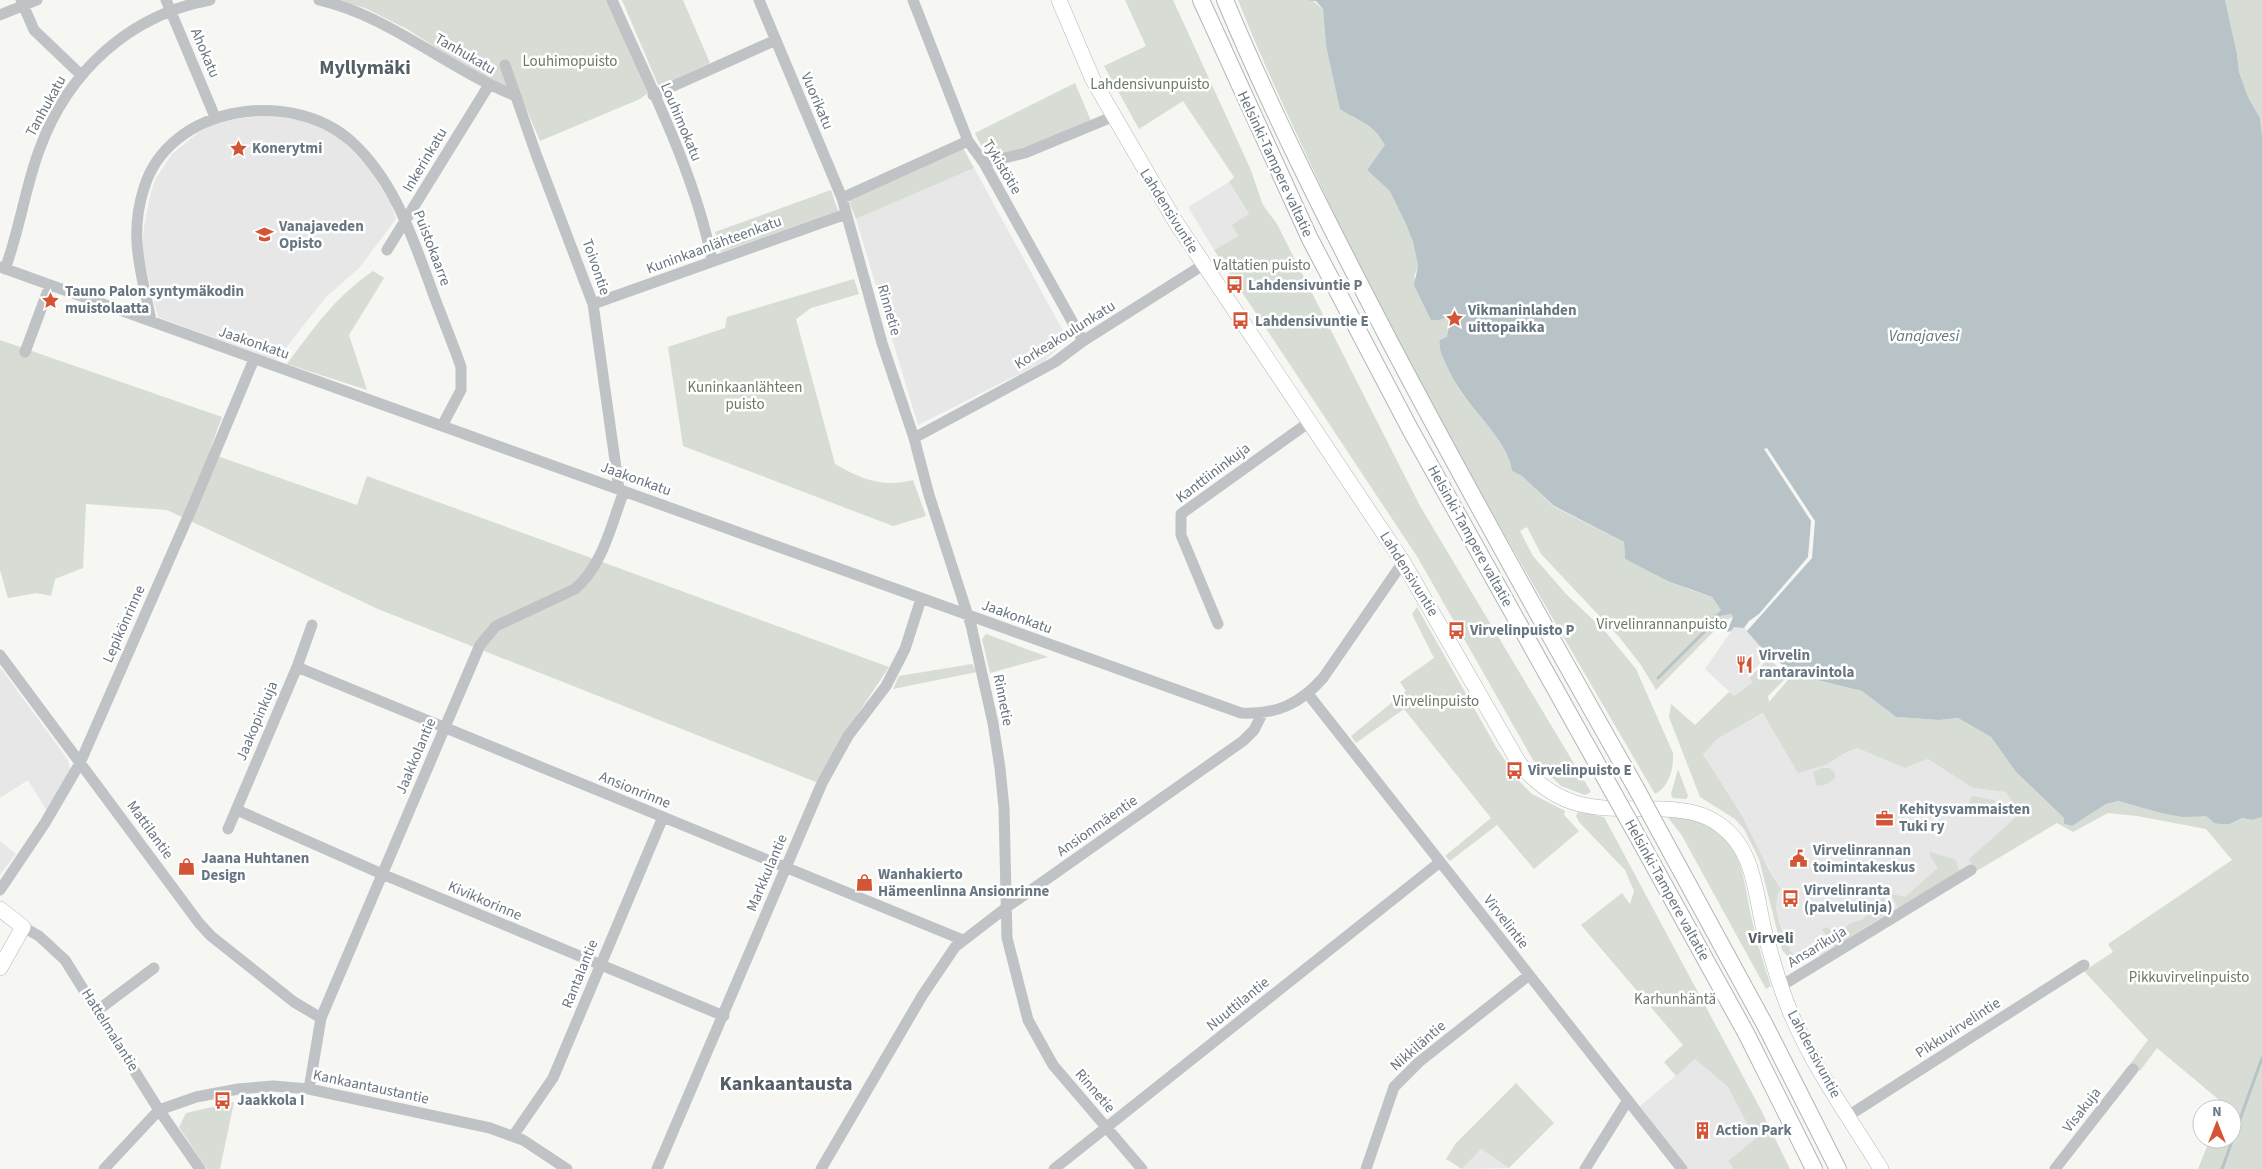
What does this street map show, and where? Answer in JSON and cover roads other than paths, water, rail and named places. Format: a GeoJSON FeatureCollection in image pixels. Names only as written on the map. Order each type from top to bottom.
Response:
{"type":"FeatureCollection","features":[{"type":"Feature","properties":{"kind":"highway","name":"Helsinki-Tampere valtatie"},"geometry":{"type":"LineString","coordinates":[[1201,0],[1310,239],[1415,437],[1747,1035],[1814,1169]]}},
{"type":"Feature","properties":{"kind":"highway","name":"Helsinki-Tampere valtatie"},"geometry":{"type":"LineString","coordinates":[[1225,0],[1254,70],[1320,210],[1432,422],[1636,788],[1765,1025],[1838,1169]]}},
{"type":"Feature","properties":{"kind":"main road","name":"Lahdensivuntie"},"geometry":{"type":"LineString","coordinates":[[1058,0],[1092,80],[1112,117],[1203,265],[1403,562],[1519,763],[1542,787],[1576,804],[1592,807],[1678,810],[1694,808],[1720,825],[1740,844],[1746,854],[1781,986],[1799,1033],[1881,1169]]}},
{"type":"Feature","properties":{"kind":"main road","name":"Hattelmalantie"},"geometry":{"type":"LineString","coordinates":[[0,909],[23,927]]}},
{"type":"Feature","properties":{"kind":"main road"},"geometry":{"type":"LineString","coordinates":[[0,968],[23,927]]}},
{"type":"Feature","properties":{"kind":"street"},"geometry":{"type":"LineString","coordinates":[[0,15],[22,3],[37,0]]}},
{"type":"Feature","properties":{"kind":"street","name":"Tanhukatu"},"geometry":{"type":"LineString","coordinates":[[3,268],[39,148],[53,117],[80,74],[108,48],[169,5],[210,0]]}},
{"type":"Feature","properties":{"kind":"street","name":"Tanhukatu"},"geometry":{"type":"LineString","coordinates":[[319,0],[367,15],[489,86],[516,96]]}},
{"type":"Feature","properties":{"kind":"street","name":"Louhimokatu"},"geometry":{"type":"LineString","coordinates":[[612,0],[688,177],[705,225],[712,260]]}},
{"type":"Feature","properties":{"kind":"street","name":"Vuorikatu"},"geometry":{"type":"LineString","coordinates":[[759,0],[842,198],[846,214]]}},
{"type":"Feature","properties":{"kind":"street","name":"Tykistötie"},"geometry":{"type":"LineString","coordinates":[[913,0],[968,141],[984,163],[1083,341]]}},
{"type":"Feature","properties":{"kind":"street"},"geometry":{"type":"LineString","coordinates":[[22,3],[34,30],[80,74]]}},
{"type":"Feature","properties":{"kind":"street","name":"Ahokatu"},"geometry":{"type":"LineString","coordinates":[[169,5],[215,117]]}},
{"type":"Feature","properties":{"kind":"street"},"geometry":{"type":"LineString","coordinates":[[653,95],[776,40]]}},
{"type":"Feature","properties":{"kind":"street","name":"Toivontie"},"geometry":{"type":"LineString","coordinates":[[505,65],[593,304],[621,490]]}},
{"type":"Feature","properties":{"kind":"street","name":"Inkerinkatu"},"geometry":{"type":"LineString","coordinates":[[387,250],[489,86]]}},
{"type":"Feature","properties":{"kind":"street","name":"Puistokaarre"},"geometry":{"type":"LineString","coordinates":[[151,321],[136,252],[136,226],[144,188],[152,168],[166,150],[196,127],[215,117],[245,111],[283,110],[326,123],[352,142],[373,164],[406,218],[461,367],[461,390],[442,426]]}},
{"type":"Feature","properties":{"kind":"street"},"geometry":{"type":"LineString","coordinates":[[984,163],[1024,153],[1112,117]]}},
{"type":"Feature","properties":{"kind":"street"},"geometry":{"type":"LineString","coordinates":[[842,198],[968,141]]}},
{"type":"Feature","properties":{"kind":"street","name":"Kuninkaanlähteenkatu"},"geometry":{"type":"LineString","coordinates":[[593,304],[648,286],[712,260],[846,214]]}},
{"type":"Feature","properties":{"kind":"street","name":"Rinnetie"},"geometry":{"type":"LineString","coordinates":[[846,214],[882,343],[914,438],[966,614],[971,625],[981,666],[1000,768],[1004,808],[1007,938],[1028,1020],[1052,1065],[1142,1169]]}},
{"type":"Feature","properties":{"kind":"street","name":"Korkeakoulunkatu"},"geometry":{"type":"LineString","coordinates":[[914,438],[1055,362],[1083,341],[1203,265]]}},
{"type":"Feature","properties":{"kind":"street","name":"Jaakonkatu"},"geometry":{"type":"LineString","coordinates":[[3,268],[1238,712],[1262,714]]}},
{"type":"Feature","properties":{"kind":"street"},"geometry":{"type":"LineString","coordinates":[[25,352],[50,285]]}},
{"type":"Feature","properties":{"kind":"street","name":"Lepikönrinne"},"geometry":{"type":"LineString","coordinates":[[0,890],[46,823],[80,763],[194,503],[254,359]]}},
{"type":"Feature","properties":{"kind":"street","name":"Kanttiininkuja"},"geometry":{"type":"LineString","coordinates":[[1218,624],[1181,535],[1181,514],[1308,423]]}},
{"type":"Feature","properties":{"kind":"street","name":"Jaakkolantie"},"geometry":{"type":"LineString","coordinates":[[309,1089],[321,1018],[480,645],[496,626],[575,589],[589,575],[597,563],[621,490]]}},
{"type":"Feature","properties":{"kind":"street"},"geometry":{"type":"LineString","coordinates":[[1262,714],[1283,708],[1308,694],[1323,678],[1403,562]]}},
{"type":"Feature","properties":{"kind":"street","name":"Markkulantie"},"geometry":{"type":"LineString","coordinates":[[656,1169],[724,1016],[822,783],[848,736],[886,686],[905,649],[921,598]]}},
{"type":"Feature","properties":{"kind":"street","name":"Jaakopinkuja"},"geometry":{"type":"LineString","coordinates":[[228,829],[297,667],[312,625]]}},
{"type":"Feature","properties":{"kind":"street","name":"Mattilantie"},"geometry":{"type":"LineString","coordinates":[[0,654],[205,930],[294,1002],[321,1018]]}},
{"type":"Feature","properties":{"kind":"street","name":"Ansionrinne"},"geometry":{"type":"LineString","coordinates":[[297,667],[962,940]]}},
{"type":"Feature","properties":{"kind":"street","name":"Virvelintie"},"geometry":{"type":"LineString","coordinates":[[1308,694],[1682,1169]]}},
{"type":"Feature","properties":{"kind":"street","name":"Ansionmäentie"},"geometry":{"type":"LineString","coordinates":[[821,1169],[922,996],[955,947],[1007,907],[1243,741],[1254,730],[1262,714]]}},
{"type":"Feature","properties":{"kind":"street","name":"Kivikkorinne"},"geometry":{"type":"LineString","coordinates":[[237,810],[382,874],[724,1016]]}},
{"type":"Feature","properties":{"kind":"street","name":"Rantalantie"},"geometry":{"type":"LineString","coordinates":[[513,1136],[553,1078],[599,964],[663,817]]}},
{"type":"Feature","properties":{"kind":"street","name":"Nuuttilantie"},"geometry":{"type":"LineString","coordinates":[[1054,1169],[1440,862]]}},
{"type":"Feature","properties":{"kind":"street","name":"Ansarikuja"},"geometry":{"type":"LineString","coordinates":[[1781,986],[1971,870]]}},
{"type":"Feature","properties":{"kind":"street","name":"Hattelmalantie"},"geometry":{"type":"LineString","coordinates":[[23,927],[39,936],[65,960],[160,1110],[200,1169]]}},
{"type":"Feature","properties":{"kind":"street","name":"Pikkuvirvelintie"},"geometry":{"type":"LineString","coordinates":[[1848,1116],[2084,965]]}},
{"type":"Feature","properties":{"kind":"street"},"geometry":{"type":"LineString","coordinates":[[98,1010],[154,968]]}},
{"type":"Feature","properties":{"kind":"street","name":"Nikkiläntie"},"geometry":{"type":"LineString","coordinates":[[1366,1169],[1394,1087],[1419,1062],[1529,976]]}},
{"type":"Feature","properties":{"kind":"street","name":"Visakuja"},"geometry":{"type":"LineString","coordinates":[[2055,1169],[2133,1069]]}},
{"type":"Feature","properties":{"kind":"street","name":"Kankaantaustantie"},"geometry":{"type":"LineString","coordinates":[[160,1110],[196,1097],[238,1089],[273,1086],[309,1089],[472,1124],[513,1136],[567,1169]]}},
{"type":"Feature","properties":{"kind":"street"},"geometry":{"type":"LineString","coordinates":[[1585,1169],[1628,1100]]}},
{"type":"Feature","properties":{"kind":"street"},"geometry":{"type":"LineString","coordinates":[[104,1169],[160,1110]]}},
{"type":"Feature","properties":{"kind":"water","name":"Vanajavesi"},"geometry":{"type":"Polygon","coordinates":[[[1307,0],[2225,0],[2239,72],[2248,97],[2260,118],[2262,136],[2262,817],[2252,820],[2242,818],[2229,824],[2221,824],[2214,823],[2206,816],[2183,817],[2118,801],[2106,804],[2072,826],[2064,824],[2064,818],[2016,772],[1991,737],[1958,718],[1939,720],[1896,717],[1862,691],[1793,674],[1759,645],[1744,628],[1734,627],[1731,631],[1727,632],[1733,617],[1731,614],[1721,616],[1706,630],[1706,623],[1721,610],[1712,597],[1668,581],[1625,559],[1624,542],[1554,506],[1522,476],[1512,471],[1505,450],[1462,393],[1445,362],[1440,348],[1440,340],[1447,337],[1449,326],[1459,324],[1461,320],[1456,314],[1439,320],[1431,320],[1414,285],[1418,266],[1413,242],[1406,224],[1390,191],[1367,170],[1385,145],[1371,127],[1340,109],[1326,45],[1323,9],[1316,1],[1307,0]]]}},
{"type":"Feature","properties":{"kind":"waterway"},"geometry":{"type":"LineString","coordinates":[[1658,678],[1706,630]]}},
{"type":"Feature","properties":{"kind":"waterway"},"geometry":{"type":"LineString","coordinates":[[2222,1169],[2262,1058]]}},
{"type":"Feature","properties":{"kind":"place","name":"Konerytmi"},"geometry":{"type":"Point","coordinates":[238,148]}},
{"type":"Feature","properties":{"kind":"place","name":"Vanajaveden Opisto"},"geometry":{"type":"Point","coordinates":[265,235]}},
{"type":"Feature","properties":{"kind":"place","name":"Lahdensivuntie P"},"geometry":{"type":"Point","coordinates":[1234,285]}},
{"type":"Feature","properties":{"kind":"place","name":"Tauno Palon syntymäkodin muistolaatta"},"geometry":{"type":"Point","coordinates":[51,300]}},
{"type":"Feature","properties":{"kind":"place","name":"Vikmaninlahden uittopaikka"},"geometry":{"type":"Point","coordinates":[1454,319]}},
{"type":"Feature","properties":{"kind":"place","name":"Lahdensivuntie E"},"geometry":{"type":"Point","coordinates":[1241,321]}},
{"type":"Feature","properties":{"kind":"place","name":"Virvelinpuisto P"},"geometry":{"type":"Point","coordinates":[1456,630]}},
{"type":"Feature","properties":{"kind":"place","name":"Virvelin rantaravintola"},"geometry":{"type":"Point","coordinates":[1745,664]}},
{"type":"Feature","properties":{"kind":"place","name":"Virvelinpuisto E"},"geometry":{"type":"Point","coordinates":[1514,770]}},
{"type":"Feature","properties":{"kind":"place","name":"Kehitysvammaisten Tuki ry"},"geometry":{"type":"Point","coordinates":[1885,818]}},
{"type":"Feature","properties":{"kind":"place","name":"Virvelinrannan toimintakeskus"},"geometry":{"type":"Point","coordinates":[1799,859]}},
{"type":"Feature","properties":{"kind":"place","name":"Jaana Huhtanen Design"},"geometry":{"type":"Point","coordinates":[187,867]}},
{"type":"Feature","properties":{"kind":"place","name":"Wanhakierto Hämeenlinna Ansionrinne"},"geometry":{"type":"Point","coordinates":[864,883]}},
{"type":"Feature","properties":{"kind":"place","name":"Virvelinranta (palvelulinja)"},"geometry":{"type":"Point","coordinates":[1790,899]}},
{"type":"Feature","properties":{"kind":"place","name":"Jaakkola I"},"geometry":{"type":"Point","coordinates":[223,1100]}},
{"type":"Feature","properties":{"kind":"place","name":"Action Park"},"geometry":{"type":"Point","coordinates":[1702,1130]}},
{"type":"Feature","properties":{"kind":"district","name":"Myllymäki"},"geometry":{"type":"Point","coordinates":[365,68]}},
{"type":"Feature","properties":{"kind":"district","name":"Virveli"},"geometry":{"type":"Point","coordinates":[1771,938]}},
{"type":"Feature","properties":{"kind":"district","name":"Kankaantausta"},"geometry":{"type":"Point","coordinates":[786,1084]}},
{"type":"Feature","properties":{"kind":"park label","name":"Louhimopuisto"},"geometry":{"type":"Point","coordinates":[570,61]}},
{"type":"Feature","properties":{"kind":"park label","name":"Lahdensivunpuisto"},"geometry":{"type":"Point","coordinates":[1150,84]}},
{"type":"Feature","properties":{"kind":"park label","name":"Valtatien puisto"},"geometry":{"type":"Point","coordinates":[1262,265]}},
{"type":"Feature","properties":{"kind":"park label","name":"Kuninkaanlähteen puisto"},"geometry":{"type":"Point","coordinates":[745,396]}},
{"type":"Feature","properties":{"kind":"park label","name":"Virvelinrannanpuisto"},"geometry":{"type":"Point","coordinates":[1662,624]}},
{"type":"Feature","properties":{"kind":"park label","name":"Virvelinpuisto"},"geometry":{"type":"Point","coordinates":[1436,701]}},
{"type":"Feature","properties":{"kind":"park label","name":"Pikkuvirvelinpuisto"},"geometry":{"type":"Point","coordinates":[2189,977]}},
{"type":"Feature","properties":{"kind":"park label","name":"Karhunhäntä"},"geometry":{"type":"Point","coordinates":[1675,999]}}]}
